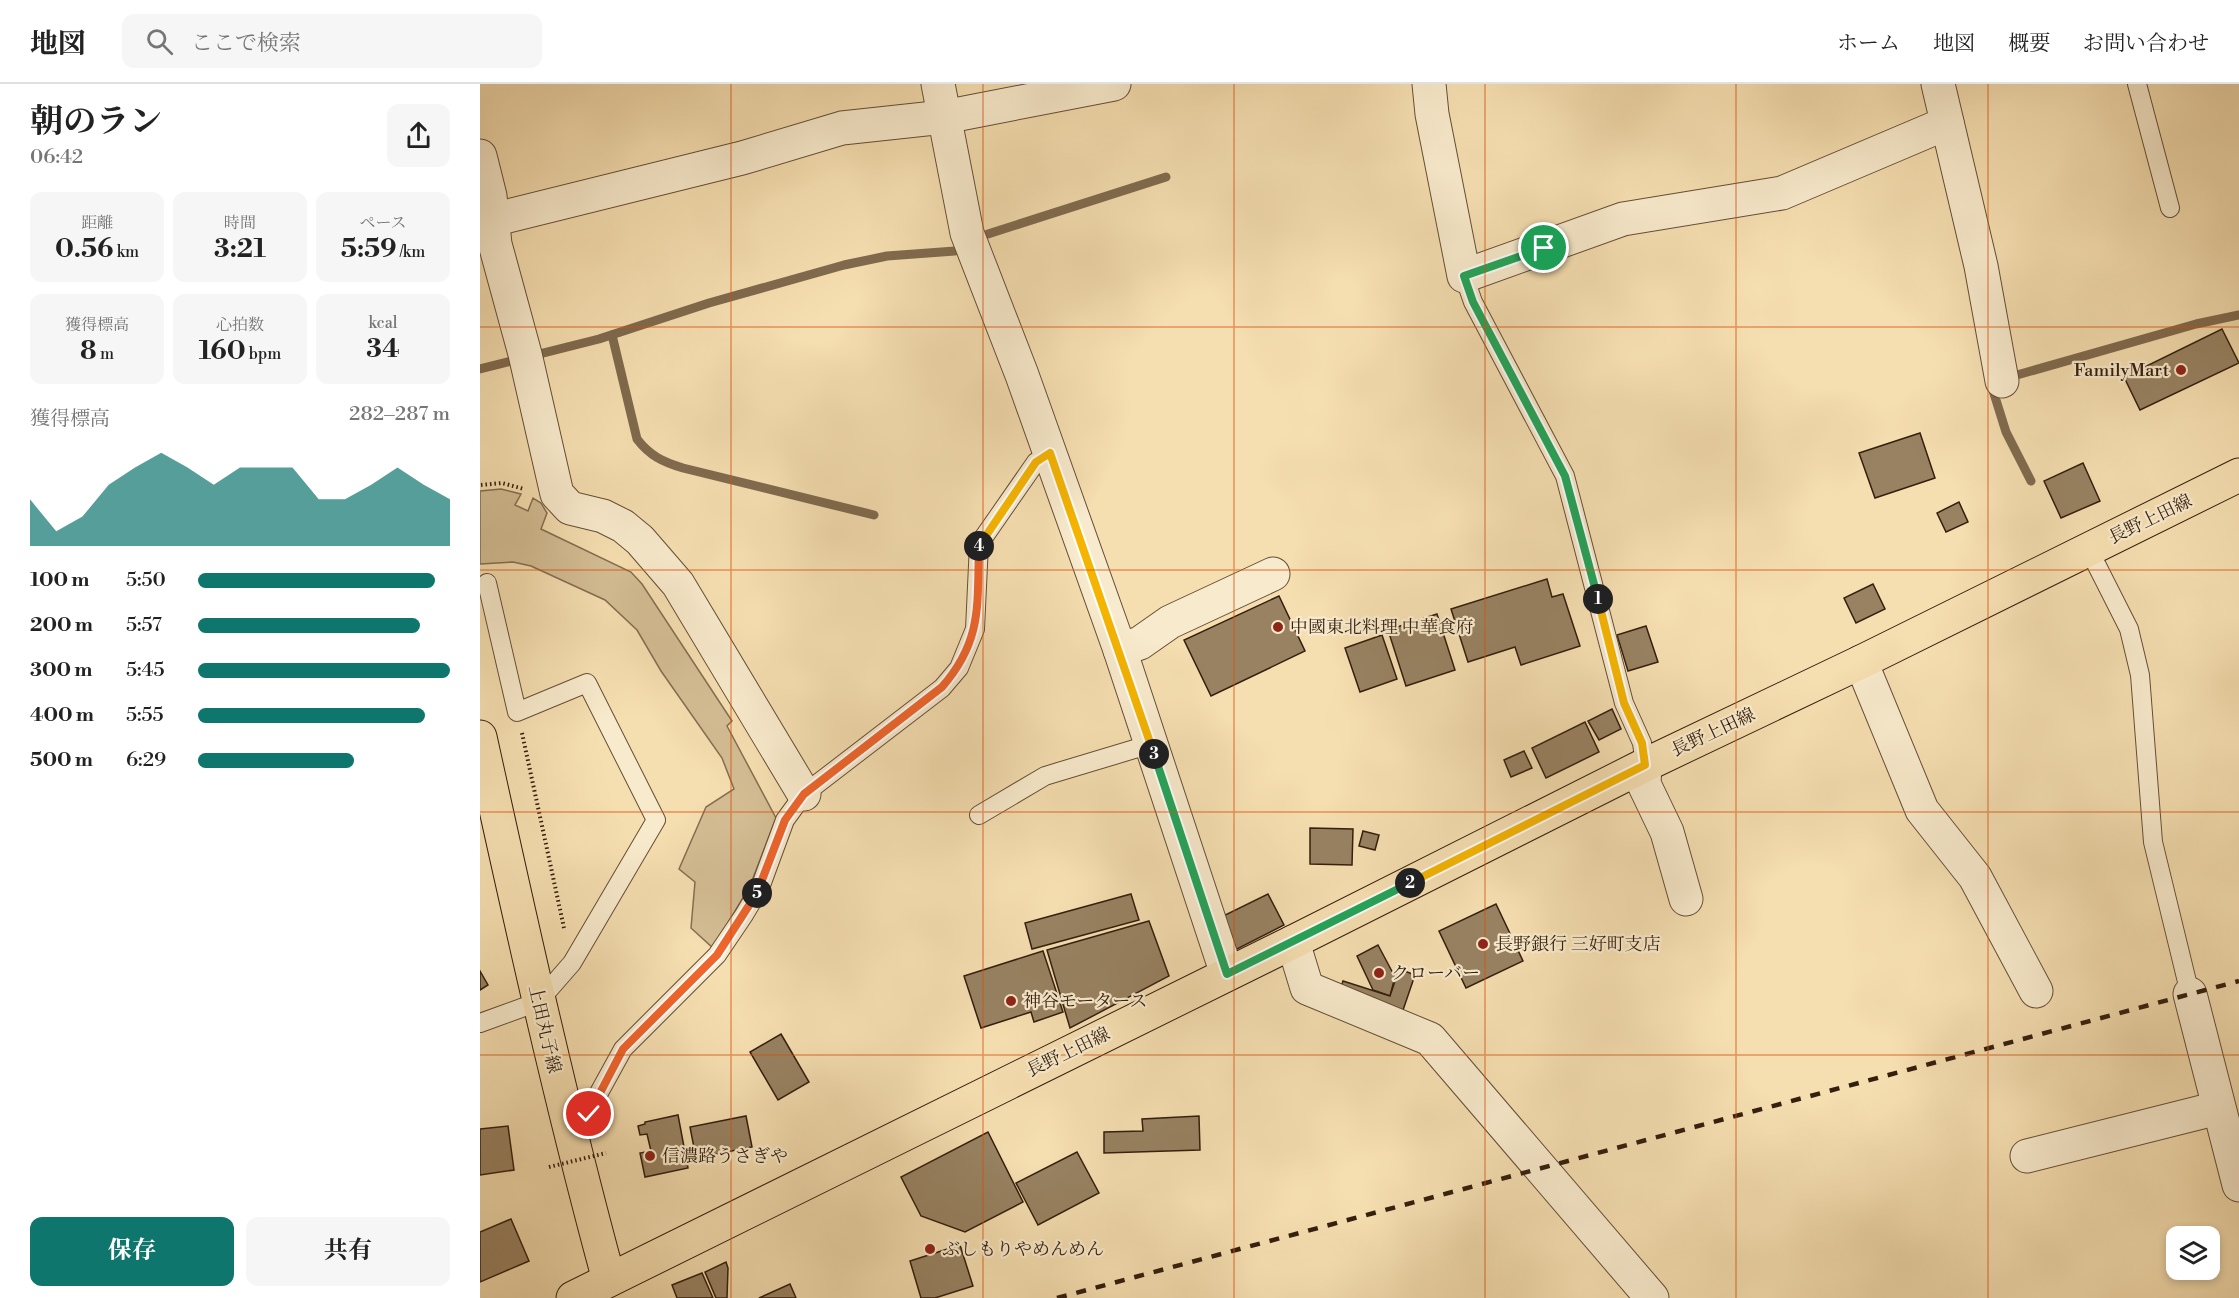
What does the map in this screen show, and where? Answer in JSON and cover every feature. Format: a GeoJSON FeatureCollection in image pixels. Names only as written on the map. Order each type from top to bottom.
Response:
{"type":"FeatureCollection","features":[{"type":"Feature","properties":{"kind":"main road","name":"長野上田線"},"geometry":{"type":"LineString","coordinates":[[609,1280],[1293,942],[1645,765],[1861,662],[2239,475]]}},
{"type":"Feature","properties":{"kind":"main road","name":"上田丸子線"},"geometry":{"type":"LineString","coordinates":[[480,737],[538,1002],[561,1157],[609,1280]]}},
{"type":"Feature","properties":{"kind":"main road"},"geometry":{"type":"LineString","coordinates":[[573,1298],[609,1280]]}},
{"type":"Feature","properties":{"kind":"street"},"geometry":{"type":"LineString","coordinates":[[938,84],[967,233],[1050,453],[1120,650],[1227,974]]}},
{"type":"Feature","properties":{"kind":"street"},"geometry":{"type":"LineString","coordinates":[[486,222],[742,158],[842,128],[944,117],[1114,84]]}},
{"type":"Feature","properties":{"kind":"street"},"geometry":{"type":"LineString","coordinates":[[1428,84],[1464,276],[1623,219],[1782,193],[1947,123]]}},
{"type":"Feature","properties":{"kind":"street"},"geometry":{"type":"LineString","coordinates":[[1938,84],[1982,266],[2002,381]]}},
{"type":"Feature","properties":{"kind":"street"},"geometry":{"type":"LineString","coordinates":[[480,156],[490,196],[486,222],[495,244],[526,358],[556,489],[561,499],[570,508],[603,516],[623,526],[640,540],[678,584],[804,794]]}},
{"type":"Feature","properties":{"kind":"street"},"geometry":{"type":"LineString","coordinates":[[1120,650],[1140,644],[1170,622],[1273,574]]}},
{"type":"Feature","properties":{"kind":"street"},"geometry":{"type":"LineString","coordinates":[[1861,662],[1922,810],[1975,877],[2036,991]]}},
{"type":"Feature","properties":{"kind":"street"},"geometry":{"type":"LineString","coordinates":[[1645,765],[1644,783],[1667,832],[1686,899]]}},
{"type":"Feature","properties":{"kind":"street"},"geometry":{"type":"LineString","coordinates":[[1293,942],[1307,988],[1430,1039],[1543,1167],[1652,1298]]}},
{"type":"Feature","properties":{"kind":"street"},"geometry":{"type":"LineString","coordinates":[[2190,994],[2239,1185]]}},
{"type":"Feature","properties":{"kind":"street"},"geometry":{"type":"LineString","coordinates":[[2027,1156],[2218,1108]]}},
{"type":"Feature","properties":{"kind":"lane"},"geometry":{"type":"LineString","coordinates":[[2137,84],[2170,208]]}},
{"type":"Feature","properties":{"kind":"lane"},"geometry":{"type":"LineString","coordinates":[[1464,276],[1473,302],[1565,476],[1624,703],[1642,743],[1645,765]]}},
{"type":"Feature","properties":{"kind":"lane"},"geometry":{"type":"LineString","coordinates":[[561,1157],[623,1049],[717,955],[744,915],[760,888],[785,820],[804,794],[942,687],[959,668],[975,629],[979,543],[1036,462],[1050,453]]}},
{"type":"Feature","properties":{"kind":"lane"},"geometry":{"type":"LineString","coordinates":[[2089,550],[2129,629],[2140,675],[2153,842],[2190,994]]}},
{"type":"Feature","properties":{"kind":"lane"},"geometry":{"type":"LineString","coordinates":[[480,1023],[538,1002],[572,963],[656,820],[587,683],[517,712],[487,583]]}},
{"type":"Feature","properties":{"kind":"lane"},"geometry":{"type":"LineString","coordinates":[[979,815],[1045,776],[1151,744]]}},
{"type":"Feature","properties":{"kind":"path"},"geometry":{"type":"LineString","coordinates":[[481,484],[502,483],[517,486],[546,500],[561,499]]}},
{"type":"Feature","properties":{"kind":"path"},"geometry":{"type":"LineString","coordinates":[[517,712],[572,963]]}},
{"type":"Feature","properties":{"kind":"path"},"geometry":{"type":"LineString","coordinates":[[561,1157],[606,1153]]}},
{"type":"Feature","properties":{"kind":"shaded area"},"geometry":{"type":"Polygon","coordinates":[[[501,489],[521,494],[515,505],[528,511],[533,498],[541,503],[547,513],[541,529],[631,572],[642,584],[732,721],[727,726],[776,818],[750,886],[713,948],[691,928],[695,882],[679,869],[706,807],[734,789],[722,758],[661,671],[637,630],[605,600],[531,566],[513,562],[480,564],[480,491],[501,489]]]}},
{"type":"Feature","properties":{"kind":"building","name":"FamilyMart"},"geometry":{"type":"Polygon","coordinates":[[[2222,329],[2239,363],[2140,410],[2124,377],[2222,329]]]}},
{"type":"Feature","properties":{"kind":"building"},"geometry":{"type":"Polygon","coordinates":[[[1920,433],[1935,478],[1875,498],[1859,453],[1920,433]]]}},
{"type":"Feature","properties":{"kind":"building"},"geometry":{"type":"Polygon","coordinates":[[[2083,463],[2100,501],[2061,518],[2044,481],[2083,463]]]}},
{"type":"Feature","properties":{"kind":"building"},"geometry":{"type":"Polygon","coordinates":[[[1959,502],[1968,522],[1946,532],[1937,513],[1959,502]]]}},
{"type":"Feature","properties":{"kind":"building"},"geometry":{"type":"Polygon","coordinates":[[[1547,579],[1552,597],[1563,594],[1580,646],[1521,665],[1515,647],[1468,662],[1451,609],[1547,579]]]}},
{"type":"Feature","properties":{"kind":"building"},"geometry":{"type":"Polygon","coordinates":[[[1873,584],[1885,609],[1856,623],[1844,598],[1873,584]]]}},
{"type":"Feature","properties":{"kind":"building"},"geometry":{"type":"Polygon","coordinates":[[[1279,596],[1305,651],[1211,696],[1184,640],[1279,596]]]}},
{"type":"Feature","properties":{"kind":"building"},"geometry":{"type":"Polygon","coordinates":[[[1437,614],[1455,670],[1406,686],[1388,630],[1437,614]]]}},
{"type":"Feature","properties":{"kind":"building"},"geometry":{"type":"Polygon","coordinates":[[[1646,626],[1658,662],[1628,671],[1617,635],[1646,626]]]}},
{"type":"Feature","properties":{"kind":"building"},"geometry":{"type":"Polygon","coordinates":[[[1382,635],[1397,679],[1360,692],[1345,648],[1382,635]]]}},
{"type":"Feature","properties":{"kind":"building"},"geometry":{"type":"Polygon","coordinates":[[[1612,709],[1621,729],[1599,740],[1588,721],[1612,709]]]}},
{"type":"Feature","properties":{"kind":"building"},"geometry":{"type":"Polygon","coordinates":[[[1585,722],[1599,752],[1546,778],[1532,748],[1585,722]]]}},
{"type":"Feature","properties":{"kind":"building"},"geometry":{"type":"Polygon","coordinates":[[[1524,751],[1532,768],[1511,777],[1504,760],[1524,751]]]}},
{"type":"Feature","properties":{"kind":"building"},"geometry":{"type":"Polygon","coordinates":[[[1310,828],[1353,829],[1352,865],[1310,864],[1310,828]]]}},
{"type":"Feature","properties":{"kind":"building"},"geometry":{"type":"Polygon","coordinates":[[[1363,831],[1379,835],[1375,850],[1359,846],[1363,831]]]}},
{"type":"Feature","properties":{"kind":"building"},"geometry":{"type":"Polygon","coordinates":[[[1131,894],[1139,920],[1032,949],[1025,923],[1131,894]]]}},
{"type":"Feature","properties":{"kind":"building"},"geometry":{"type":"Polygon","coordinates":[[[1268,894],[1284,925],[1235,950],[1219,918],[1268,894]]]}},
{"type":"Feature","properties":{"kind":"building"},"geometry":{"type":"Polygon","coordinates":[[[1496,904],[1523,961],[1466,988],[1439,931],[1496,904]]]}},
{"type":"Feature","properties":{"kind":"building"},"geometry":{"type":"Polygon","coordinates":[[[1149,921],[1169,976],[1070,1028],[1047,950],[1149,921]]]}},
{"type":"Feature","properties":{"kind":"building"},"geometry":{"type":"Polygon","coordinates":[[[1378,945],[1395,977],[1390,996],[1373,990],[1357,956],[1378,945]]]}},
{"type":"Feature","properties":{"kind":"building"},"geometry":{"type":"Polygon","coordinates":[[[1043,951],[1063,1012],[1034,1022],[1031,1012],[981,1028],[964,976],[1043,951]]]}},
{"type":"Feature","properties":{"kind":"building"},"geometry":{"type":"Polygon","coordinates":[[[1399,969],[1415,975],[1401,1016],[1338,996],[1343,981],[1390,996],[1399,969]]]}},
{"type":"Feature","properties":{"kind":"building"},"geometry":{"type":"Polygon","coordinates":[[[480,971],[488,985],[480,990],[480,971]]]}},
{"type":"Feature","properties":{"kind":"building"},"geometry":{"type":"Polygon","coordinates":[[[781,1034],[809,1082],[778,1100],[750,1052],[781,1034]]]}},
{"type":"Feature","properties":{"kind":"building"},"geometry":{"type":"Polygon","coordinates":[[[678,1115],[688,1168],[645,1177],[640,1153],[651,1151],[647,1134],[640,1135],[638,1126],[645,1122],[678,1115]]]}},
{"type":"Feature","properties":{"kind":"building"},"geometry":{"type":"Polygon","coordinates":[[[746,1116],[752,1147],[696,1158],[690,1127],[746,1116]]]}},
{"type":"Feature","properties":{"kind":"building"},"geometry":{"type":"Polygon","coordinates":[[[1199,1116],[1200,1150],[1104,1153],[1104,1132],[1143,1131],[1142,1119],[1199,1116]]]}},
{"type":"Feature","properties":{"kind":"building"},"geometry":{"type":"Polygon","coordinates":[[[508,1126],[514,1170],[480,1175],[480,1129],[508,1126]]]}},
{"type":"Feature","properties":{"kind":"building"},"geometry":{"type":"Polygon","coordinates":[[[988,1132],[1023,1202],[965,1232],[921,1216],[901,1177],[988,1132]]]}},
{"type":"Feature","properties":{"kind":"building"},"geometry":{"type":"Polygon","coordinates":[[[1077,1152],[1099,1193],[1038,1225],[1016,1183],[1077,1152]]]}},
{"type":"Feature","properties":{"kind":"building"},"geometry":{"type":"Polygon","coordinates":[[[511,1219],[529,1261],[480,1282],[480,1232],[511,1219]]]}},
{"type":"Feature","properties":{"kind":"building"},"geometry":{"type":"Polygon","coordinates":[[[960,1245],[973,1286],[935,1298],[921,1298],[910,1261],[960,1245]]]}},
{"type":"Feature","properties":{"kind":"building"},"geometry":{"type":"Polygon","coordinates":[[[726,1262],[728,1268],[727,1298],[716,1298],[705,1272],[726,1262]]]}},
{"type":"Feature","properties":{"kind":"building"},"geometry":{"type":"Polygon","coordinates":[[[702,1273],[713,1298],[677,1298],[672,1285],[702,1273]]]}},
{"type":"Feature","properties":{"kind":"building"},"geometry":{"type":"Polygon","coordinates":[[[790,1284],[796,1298],[759,1298],[790,1284]]]}},
{"type":"Feature","properties":{"kind":"waterway"},"geometry":{"type":"LineString","coordinates":[[988,234],[1166,177]]}},
{"type":"Feature","properties":{"kind":"waterway"},"geometry":{"type":"LineString","coordinates":[[480,369],[599,339],[709,303],[844,265],[887,256],[955,251]]}},
{"type":"Feature","properties":{"kind":"waterway"},"geometry":{"type":"LineString","coordinates":[[2010,377],[2196,324],[2239,315]]}},
{"type":"Feature","properties":{"kind":"waterway"},"geometry":{"type":"LineString","coordinates":[[612,335],[637,439],[652,454],[663,461],[683,468],[874,515]]}},
{"type":"Feature","properties":{"kind":"waterway"},"geometry":{"type":"LineString","coordinates":[[1991,384],[2006,432],[2031,481]]}},
{"type":"Feature","properties":{"kind":"railway"},"geometry":{"type":"LineString","coordinates":[[1057,1298],[2239,981]]}},
{"type":"Feature","properties":{"kind":"place","name":"FamilyMart"},"geometry":{"type":"Point","coordinates":[2181,370]}},
{"type":"Feature","properties":{"kind":"place","name":"中國東北料理 中華食府"},"geometry":{"type":"Point","coordinates":[1278,627]}},
{"type":"Feature","properties":{"kind":"place","name":"長野銀行 三好町支店"},"geometry":{"type":"Point","coordinates":[1483,944]}},
{"type":"Feature","properties":{"kind":"place","name":"クローバー"},"geometry":{"type":"Point","coordinates":[1379,973]}},
{"type":"Feature","properties":{"kind":"place","name":"神谷モータース"},"geometry":{"type":"Point","coordinates":[1011,1001]}},
{"type":"Feature","properties":{"kind":"place","name":"信濃路うさぎや"},"geometry":{"type":"Point","coordinates":[650,1156]}},
{"type":"Feature","properties":{"kind":"place","name":"ぶしもりやめんめん"},"geometry":{"type":"Point","coordinates":[930,1249]}},
{"type":"Feature","properties":{"kind":"route"},"geometry":{"type":"LineString","coordinates":[[589,1114],[623,1049],[717,955],[744,915],[760,888],[785,820],[804,794],[942,687],[959,668],[975,629],[979,543],[1036,462],[1050,453],[1120,650],[1227,974],[1645,765],[1642,743],[1624,703],[1565,476],[1473,302],[1464,276],[1544,248]]}}]}
